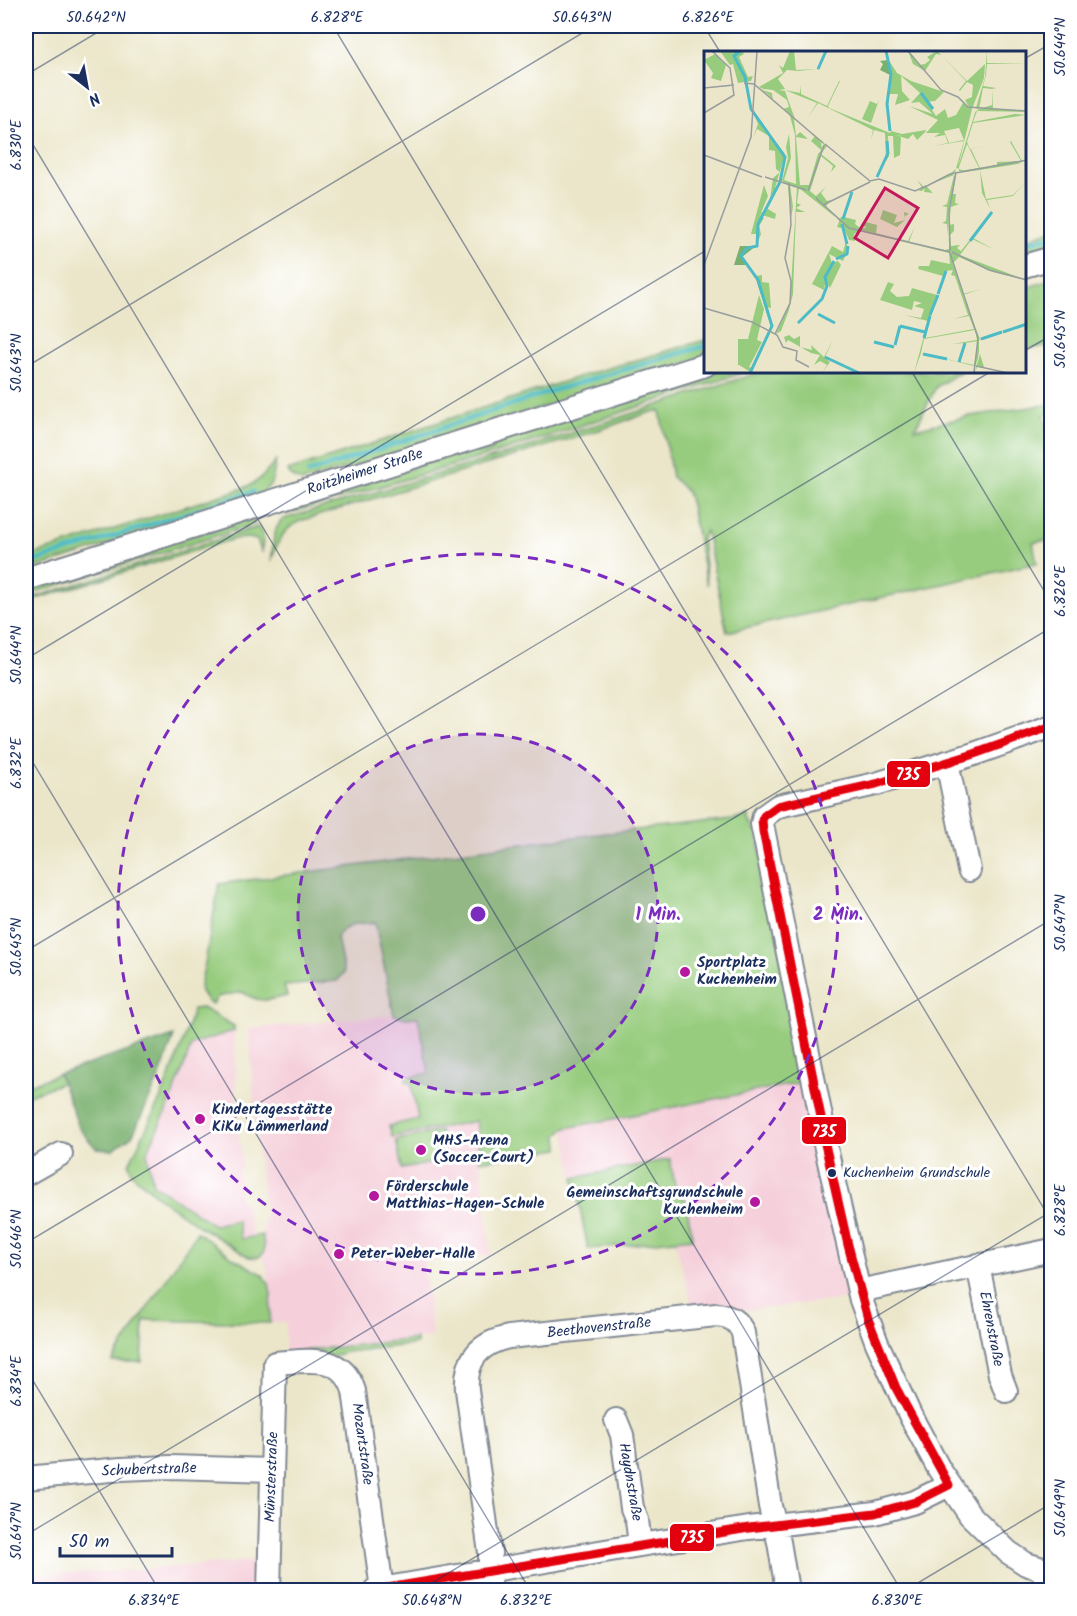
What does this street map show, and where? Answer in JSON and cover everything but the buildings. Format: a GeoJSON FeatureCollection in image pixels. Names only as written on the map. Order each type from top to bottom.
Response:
{"type":"FeatureCollection","features":[{"type":"Feature","properties":{"kind":"street"},"geometry":{"type":"LineString","coordinates":[[1026,265],[1052,258]]}},
{"type":"Feature","properties":{"kind":"street","name":"Roitzheimer Straße"},"geometry":{"type":"LineString","coordinates":[[26,579],[704,365]]}},
{"type":"Feature","properties":{"kind":"street"},"geometry":{"type":"LineString","coordinates":[[1049,1590],[1047,1562],[1019,1560],[993,1539],[970,1515],[949,1485],[896,1388],[877,1343],[859,1291],[825,1144],[762,820],[778,806],[876,784],[1052,726]]}},
{"type":"Feature","properties":{"kind":"street"},"geometry":{"type":"LineString","coordinates":[[947,762],[969,870]]}},
{"type":"Feature","properties":{"kind":"street"},"geometry":{"type":"LineString","coordinates":[[26,1174],[61,1154]]}},
{"type":"Feature","properties":{"kind":"street"},"geometry":{"type":"LineString","coordinates":[[859,1291],[1052,1250]]}},
{"type":"Feature","properties":{"kind":"street","name":"Ehrenstraße"},"geometry":{"type":"LineString","coordinates":[[978,1265],[1000,1375],[1006,1391]]}},
{"type":"Feature","properties":{"kind":"street","name":"Beethovenstraße"},"geometry":{"type":"LineString","coordinates":[[490,1580],[490,1553],[466,1374],[471,1362],[480,1351],[493,1341],[509,1337],[716,1315],[733,1319],[743,1333],[770,1506],[787,1590]]}},
{"type":"Feature","properties":{"kind":"street","name":"Mozartstraße"},"geometry":{"type":"LineString","coordinates":[[275,1363],[313,1360],[327,1362],[340,1369],[350,1380],[356,1402],[378,1590]]}},
{"type":"Feature","properties":{"kind":"street","name":"Münsterstraße"},"geometry":{"type":"LineString","coordinates":[[269,1590],[275,1363]]}},
{"type":"Feature","properties":{"kind":"street","name":"Haydnstraße"},"geometry":{"type":"LineString","coordinates":[[616,1420],[622,1435],[632,1508],[637,1520],[640,1545]]}},
{"type":"Feature","properties":{"kind":"street","name":"Schubertstraße"},"geometry":{"type":"LineString","coordinates":[[26,1478],[170,1467],[272,1470]]}},
{"type":"Feature","properties":{"kind":"street"},"geometry":{"type":"LineString","coordinates":[[378,1590],[490,1580],[640,1545],[749,1528],[841,1518],[897,1508],[921,1500],[949,1485]]}},
{"type":"Feature","properties":{"kind":"shaded area","name":"Förderschule Matthias-Hagen-Schule"},"geometry":{"type":"Polygon","coordinates":[[[394,1015],[406,1018],[418,1017],[429,1073],[411,1082],[419,1120],[389,1126],[392,1137],[476,1121],[491,1255],[424,1262],[432,1337],[285,1352],[286,1322],[270,1323],[271,1295],[263,1254],[265,1248],[262,1235],[265,1214],[256,1134],[249,1029],[394,1015]]]}},
{"type":"Feature","properties":{"kind":"shaded area","name":"Kindertagesstätte KiKu Lämmerland"},"geometry":{"type":"Polygon","coordinates":[[[234,1031],[242,1168],[238,1169],[240,1201],[244,1201],[253,1237],[241,1240],[214,1225],[153,1184],[147,1152],[192,1044],[234,1031]]]}},
{"type":"Feature","properties":{"kind":"shaded area","name":"Gemeinschaftsgrundschule Kuchenheim"},"geometry":{"type":"Polygon","coordinates":[[[800,1083],[828,1222],[832,1221],[849,1294],[846,1299],[738,1311],[693,1308],[675,1240],[693,1237],[684,1195],[677,1196],[670,1159],[574,1178],[564,1129],[800,1083]]]}},
{"type":"Feature","properties":{"kind":"shaded area"},"geometry":{"type":"Polygon","coordinates":[[[259,1561],[258,1590],[26,1590],[26,1574],[97,1572],[259,1561]]]}},
{"type":"Feature","properties":{"kind":"green space"},"geometry":{"type":"Polygon","coordinates":[[[1051,230],[1051,247],[1026,256],[1026,240],[1051,230]]]}},
{"type":"Feature","properties":{"kind":"green space"},"geometry":{"type":"Polygon","coordinates":[[[1051,280],[1051,346],[1026,349],[1026,288],[1051,280]]]}},
{"type":"Feature","properties":{"kind":"green space"},"geometry":{"type":"Polygon","coordinates":[[[704,340],[704,357],[302,482],[291,476],[288,471],[578,377],[704,340]]]}},
{"type":"Feature","properties":{"kind":"green space"},"geometry":{"type":"Polygon","coordinates":[[[704,372],[739,374],[506,450],[286,514],[289,508],[704,372]]]}},
{"type":"Feature","properties":{"kind":"green space"},"geometry":{"type":"Polygon","coordinates":[[[754,374],[957,374],[936,387],[915,429],[970,416],[1051,404],[1051,413],[1044,415],[1051,452],[1051,540],[1033,542],[1037,563],[727,632],[706,531],[702,537],[707,585],[687,492],[672,477],[660,411],[300,521],[284,533],[271,562],[275,532],[284,519],[513,452],[754,374]]]}},
{"type":"Feature","properties":{"kind":"green space"},"geometry":{"type":"Polygon","coordinates":[[[276,461],[272,482],[260,497],[26,571],[26,557],[244,488],[259,480],[276,461]]]}},
{"type":"Feature","properties":{"kind":"green space"},"geometry":{"type":"Polygon","coordinates":[[[248,518],[255,524],[26,595],[26,587],[248,518]]]}},
{"type":"Feature","properties":{"kind":"green space"},"geometry":{"type":"Polygon","coordinates":[[[258,527],[263,536],[262,553],[257,540],[234,539],[26,602],[26,600],[258,527]]]}},
{"type":"Feature","properties":{"kind":"green space"},"geometry":{"type":"Polygon","coordinates":[[[749,816],[749,821],[756,832],[808,1081],[566,1128],[558,1135],[559,1149],[480,1161],[476,1121],[392,1137],[389,1126],[418,1119],[411,1082],[407,1082],[406,1078],[429,1073],[418,1017],[406,1018],[394,1015],[375,922],[348,926],[339,933],[337,938],[344,973],[337,981],[284,986],[287,996],[269,1000],[259,1000],[242,992],[217,997],[213,1004],[209,1003],[201,992],[200,985],[219,884],[589,835],[732,820],[749,816]]]}},
{"type":"Feature","properties":{"kind":"green space"},"geometry":{"type":"Polygon","coordinates":[[[202,1008],[234,1026],[234,1031],[192,1044],[171,1101],[147,1152],[153,1184],[214,1225],[237,1220],[241,1239],[262,1235],[264,1252],[259,1257],[249,1257],[162,1200],[132,1174],[129,1164],[165,1088],[193,1009],[202,1008]]]}},
{"type":"Feature","properties":{"kind":"green space"},"geometry":{"type":"Polygon","coordinates":[[[174,1036],[161,1073],[132,1136],[112,1150],[96,1148],[80,1130],[59,1074],[174,1036]]]}},
{"type":"Feature","properties":{"kind":"green space"},"geometry":{"type":"Polygon","coordinates":[[[59,1074],[62,1083],[26,1096],[26,1086],[59,1074]]]}},
{"type":"Feature","properties":{"kind":"green space","name":"MHS-Arena (Soccer-Court)"},"geometry":{"type":"Polygon","coordinates":[[[440,1131],[446,1160],[402,1169],[396,1140],[440,1131]]]}},
{"type":"Feature","properties":{"kind":"green space"},"geometry":{"type":"Polygon","coordinates":[[[670,1159],[677,1196],[684,1195],[693,1238],[588,1249],[574,1178],[670,1159]]]}},
{"type":"Feature","properties":{"kind":"green space"},"geometry":{"type":"Polygon","coordinates":[[[197,1232],[235,1259],[262,1274],[269,1283],[271,1295],[270,1323],[144,1320],[142,1362],[112,1362],[197,1232]]]}},
{"type":"Feature","properties":{"kind":"green space"},"geometry":{"type":"Polygon","coordinates":[[[416,1339],[416,1344],[346,1352],[332,1356],[299,1351],[416,1339]]]}},
{"type":"Feature","properties":{"kind":"waterway"},"geometry":{"type":"LineString","coordinates":[[1026,243],[1052,236]]}},
{"type":"Feature","properties":{"kind":"waterway"},"geometry":{"type":"LineString","coordinates":[[308,473],[555,390],[704,346]]}},
{"type":"Feature","properties":{"kind":"waterway"},"geometry":{"type":"LineString","coordinates":[[26,564],[253,492]]}},
{"type":"Feature","properties":{"kind":"transit line","name":"735"},"geometry":{"type":"LineString","coordinates":[[764,816],[778,806],[876,784],[974,754],[1052,726]]}},
{"type":"Feature","properties":{"kind":"transit line","name":"735"},"geometry":{"type":"LineString","coordinates":[[375,1590],[749,1528],[875,1513],[915,1502],[949,1485],[896,1388],[868,1319],[825,1144],[763,831],[764,816]]}},
{"type":"Feature","properties":{"kind":"place","name":"Sportplatz Kuchenheim"},"geometry":{"type":"Point","coordinates":[685,972]}},
{"type":"Feature","properties":{"kind":"place","name":"Kindertagesstätte KiKu Lämmerland"},"geometry":{"type":"Point","coordinates":[200,1119]}},
{"type":"Feature","properties":{"kind":"place","name":"MHS-Arena (Soccer-Court)"},"geometry":{"type":"Point","coordinates":[421,1150]}},
{"type":"Feature","properties":{"kind":"place","name":"Kuchenheim Grundschule"},"geometry":{"type":"Point","coordinates":[832,1173]}},
{"type":"Feature","properties":{"kind":"place","name":"Förderschule Matthias-Hagen-Schule"},"geometry":{"type":"Point","coordinates":[374,1196]}},
{"type":"Feature","properties":{"kind":"place","name":"Gemeinschaftsgrundschule Kuchenheim"},"geometry":{"type":"Point","coordinates":[755,1202]}},
{"type":"Feature","properties":{"kind":"place","name":"Peter-Weber-Halle"},"geometry":{"type":"Point","coordinates":[339,1254]}}]}
